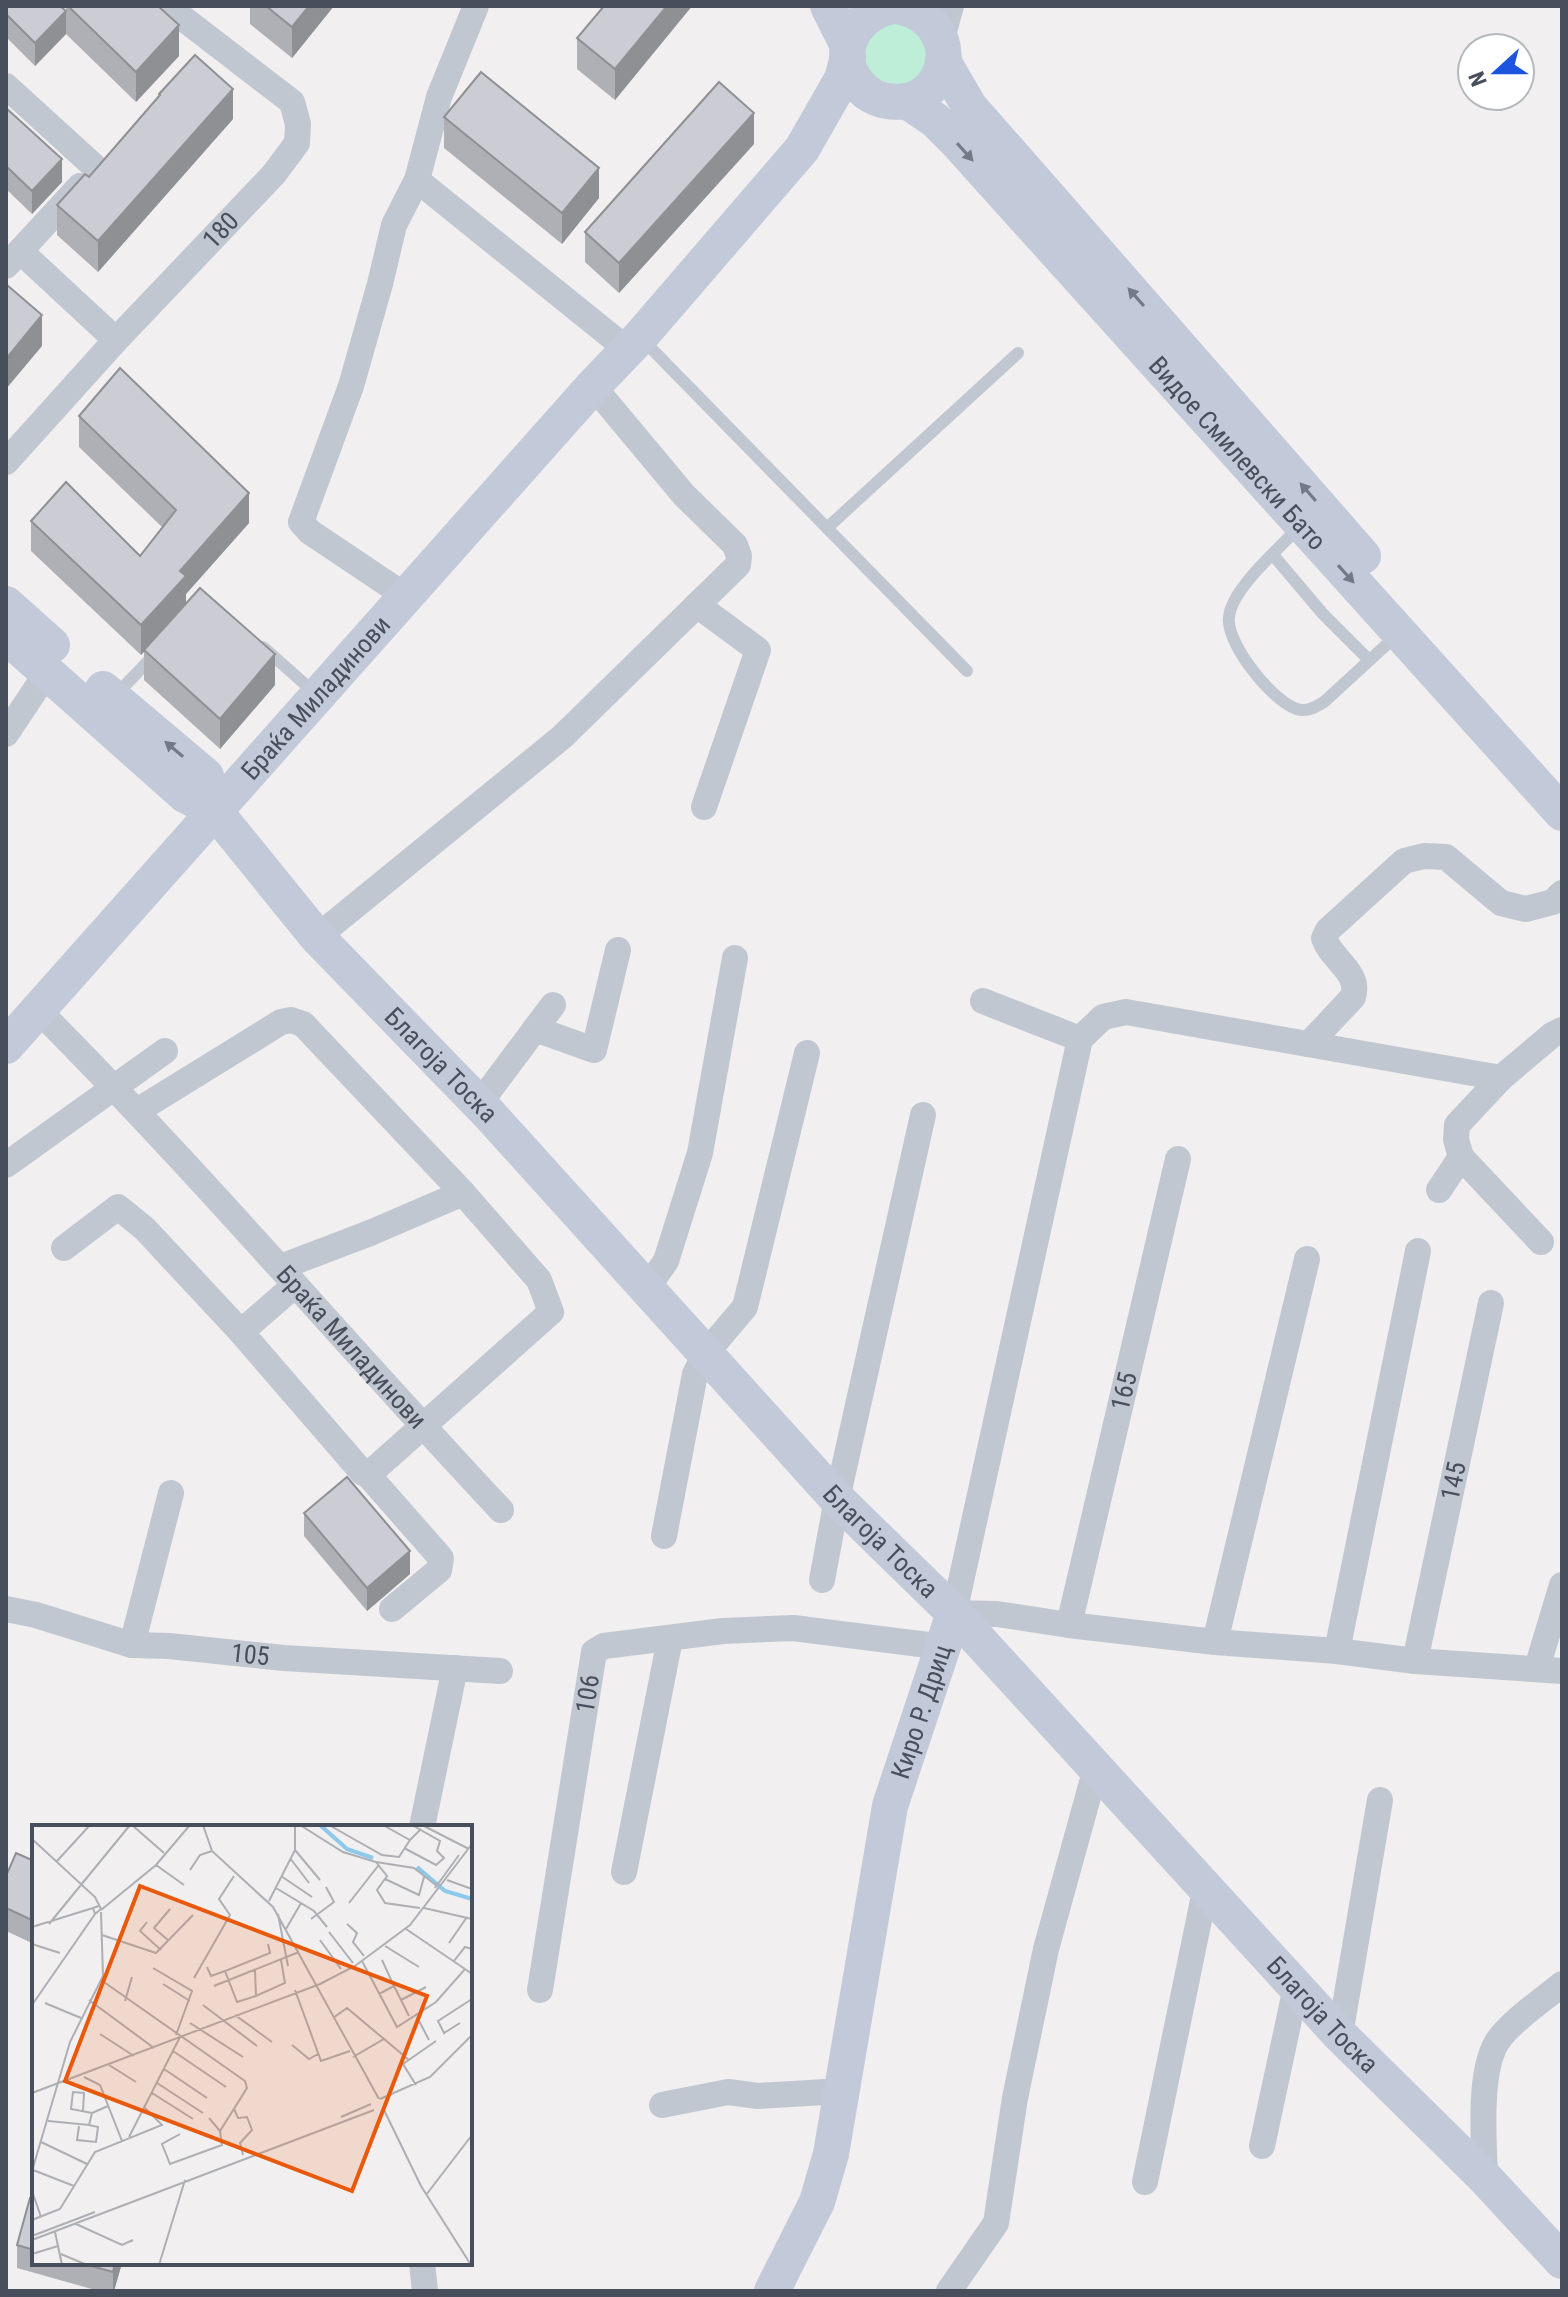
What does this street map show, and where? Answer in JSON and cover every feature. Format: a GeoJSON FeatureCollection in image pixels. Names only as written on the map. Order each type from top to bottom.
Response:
{"type":"FeatureCollection","features":[{"type":"Feature","properties":{"kind":"street"},"geometry":{"type":"LineString","coordinates":[[407,597],[310,532],[301,522],[351,386],[394,225],[417,180],[439,97],[476,6]]}},
{"type":"Feature","properties":{"kind":"street"},"geometry":{"type":"LineString","coordinates":[[828,6],[859,86],[867,93],[896,101]]}},
{"type":"Feature","properties":{"kind":"street"},"geometry":{"type":"LineString","coordinates":[[802,149],[842,79],[848,51],[860,22],[870,13],[895,6],[918,12],[931,22],[940,35],[943,56]]}},
{"type":"Feature","properties":{"kind":"street"},"geometry":{"type":"LineString","coordinates":[[802,149],[844,115],[861,107],[924,93],[937,79],[951,6]]}},
{"type":"Feature","properties":{"kind":"street","name":"180"},"geometry":{"type":"LineString","coordinates":[[6,462],[116,340],[274,174],[297,143],[298,124],[292,102],[176,9]]}},
{"type":"Feature","properties":{"kind":"street","name":"Видое Смилевски Бато"},"geometry":{"type":"LineString","coordinates":[[943,56],[969,106],[1562,783]]}},
{"type":"Feature","properties":{"kind":"street"},"geometry":{"type":"LineString","coordinates":[[6,86],[96,168]]}},
{"type":"Feature","properties":{"kind":"street","name":"Видое Смилевски Бато"},"geometry":{"type":"LineString","coordinates":[[896,101],[935,120],[956,141],[1562,813]]}},
{"type":"Feature","properties":{"kind":"street"},"geometry":{"type":"LineString","coordinates":[[116,340],[13,254],[117,146]]}},
{"type":"Feature","properties":{"kind":"street","name":"Браќа Миладинови"},"geometry":{"type":"LineString","coordinates":[[6,1046],[593,386],[634,344],[802,149]]}},
{"type":"Feature","properties":{"kind":"street"},"geometry":{"type":"LineString","coordinates":[[417,180],[634,344]]}},
{"type":"Feature","properties":{"kind":"street"},"geometry":{"type":"LineString","coordinates":[[317,937],[562,737],[738,565],[735,545],[684,495],[593,386]]}},
{"type":"Feature","properties":{"kind":"street","name":"Благоја Тоска"},"geometry":{"type":"LineString","coordinates":[[6,604],[206,776],[214,810]]}},
{"type":"Feature","properties":{"kind":"street"},"geometry":{"type":"LineString","coordinates":[[697,605],[758,650],[704,807]]}},
{"type":"Feature","properties":{"kind":"street","name":"Благоја Тоска"},"geometry":{"type":"LineString","coordinates":[[6,636],[185,795],[214,810],[317,937],[479,1104],[837,1499],[954,1613],[1340,2035],[1562,2259]]}},
{"type":"Feature","properties":{"kind":"street"},"geometry":{"type":"LineString","coordinates":[[6,734],[48,671]]}},
{"type":"Feature","properties":{"kind":"street"},"geometry":{"type":"LineString","coordinates":[[1309,1044],[1353,997],[1356,988],[1353,977],[1326,946],[1324,938],[1328,930],[1404,861],[1424,856],[1446,857],[1501,903],[1526,909],[1553,902],[1562,893]]}},
{"type":"Feature","properties":{"kind":"street"},"geometry":{"type":"LineString","coordinates":[[535,1029],[594,1050],[618,950]]}},
{"type":"Feature","properties":{"kind":"street"},"geometry":{"type":"LineString","coordinates":[[647,1288],[666,1261],[700,1153],[735,958]]}},
{"type":"Feature","properties":{"kind":"street"},"geometry":{"type":"LineString","coordinates":[[983,1001],[1080,1039],[1103,1017],[1126,1012],[1501,1078]]}},
{"type":"Feature","properties":{"kind":"street"},"geometry":{"type":"LineString","coordinates":[[479,1104],[553,1005]]}},
{"type":"Feature","properties":{"kind":"street","name":"Браќа Миладинови"},"geometry":{"type":"LineString","coordinates":[[37,1009],[116,1088],[501,1510]]}},
{"type":"Feature","properties":{"kind":"street"},"geometry":{"type":"LineString","coordinates":[[137,1111],[281,1022],[291,1020],[303,1024],[463,1193],[539,1280],[551,1312],[368,1475]]}},
{"type":"Feature","properties":{"kind":"street"},"geometry":{"type":"LineString","coordinates":[[1541,1242],[1461,1157],[1456,1139],[1457,1125],[1501,1078],[1562,1030]]}},
{"type":"Feature","properties":{"kind":"street","name":"Киро Р. Дриц"},"geometry":{"type":"LineString","coordinates":[[772,2291],[817,2202],[831,2154],[890,1806],[954,1613],[1080,1039]]}},
{"type":"Feature","properties":{"kind":"street"},"geometry":{"type":"LineString","coordinates":[[6,1165],[165,1051]]}},
{"type":"Feature","properties":{"kind":"street"},"geometry":{"type":"LineString","coordinates":[[664,1536],[695,1374],[706,1353],[745,1307],[807,1053]]}},
{"type":"Feature","properties":{"kind":"street"},"geometry":{"type":"LineString","coordinates":[[822,1580],[837,1499],[923,1115]]}},
{"type":"Feature","properties":{"kind":"street"},"geometry":{"type":"LineString","coordinates":[[1439,1190],[1461,1157]]}},
{"type":"Feature","properties":{"kind":"street","name":"165"},"geometry":{"type":"LineString","coordinates":[[1069,1625],[1178,1159]]}},
{"type":"Feature","properties":{"kind":"street"},"geometry":{"type":"LineString","coordinates":[[241,1332],[288,1276],[370,1233],[463,1193]]}},
{"type":"Feature","properties":{"kind":"street"},"geometry":{"type":"LineString","coordinates":[[64,1248],[118,1207],[145,1229],[241,1332],[441,1558],[439,1570],[392,1609]]}},
{"type":"Feature","properties":{"kind":"street"},"geometry":{"type":"LineString","coordinates":[[1337,1651],[1418,1251]]}},
{"type":"Feature","properties":{"kind":"street"},"geometry":{"type":"LineString","coordinates":[[1215,1642],[1307,1259]]}},
{"type":"Feature","properties":{"kind":"street","name":"145"},"geometry":{"type":"LineString","coordinates":[[1415,1661],[1491,1303]]}},
{"type":"Feature","properties":{"kind":"street"},"geometry":{"type":"LineString","coordinates":[[132,1645],[171,1493]]}},
{"type":"Feature","properties":{"kind":"street"},"geometry":{"type":"LineString","coordinates":[[954,1613],[997,1614],[1215,1642],[1337,1651],[1415,1661],[1550,1669],[1562,1585]]}},
{"type":"Feature","properties":{"kind":"street","name":"105"},"geometry":{"type":"LineString","coordinates":[[6,1609],[36,1615],[132,1645],[500,1671]]}},
{"type":"Feature","properties":{"kind":"street","name":"106"},"geometry":{"type":"LineString","coordinates":[[540,1990],[594,1652],[604,1646],[723,1631],[793,1628],[944,1647]]}},
{"type":"Feature","properties":{"kind":"street"},"geometry":{"type":"LineString","coordinates":[[624,1872],[670,1639]]}},
{"type":"Feature","properties":{"kind":"street"},"geometry":{"type":"LineString","coordinates":[[422,1825],[455,1668]]}},
{"type":"Feature","properties":{"kind":"street"},"geometry":{"type":"LineString","coordinates":[[949,2291],[996,2223],[1015,2098],[1046,1949],[1096,1768]]}},
{"type":"Feature","properties":{"kind":"street"},"geometry":{"type":"LineString","coordinates":[[1340,2035],[1380,1800]]}},
{"type":"Feature","properties":{"kind":"street"},"geometry":{"type":"LineString","coordinates":[[1145,2182],[1206,1886]]}},
{"type":"Feature","properties":{"kind":"street"},"geometry":{"type":"LineString","coordinates":[[1485,2178],[1484,2102],[1497,2042],[1527,2012],[1562,1984]]}},
{"type":"Feature","properties":{"kind":"street"},"geometry":{"type":"LineString","coordinates":[[1262,2146],[1296,1987]]}},
{"type":"Feature","properties":{"kind":"street"},"geometry":{"type":"LineString","coordinates":[[662,2105],[728,2092],[758,2096],[842,2091]]}},
{"type":"Feature","properties":{"kind":"street"},"geometry":{"type":"LineString","coordinates":[[422,2265],[425,2291]]}},
{"type":"Feature","properties":{"kind":"lane"},"geometry":{"type":"LineString","coordinates":[[634,344],[827,528],[967,671]]}},
{"type":"Feature","properties":{"kind":"lane"},"geometry":{"type":"LineString","coordinates":[[827,528],[1018,353]]}},
{"type":"Feature","properties":{"kind":"lane"},"geometry":{"type":"LineString","coordinates":[[1301,524],[1237,595],[1228,617],[1230,634],[1239,652],[1282,702],[1300,710],[1324,702],[1399,632]]}},
{"type":"Feature","properties":{"kind":"lane"},"geometry":{"type":"LineString","coordinates":[[1273,555],[1323,614],[1369,660]]}},
{"type":"Feature","properties":{"kind":"lane"},"geometry":{"type":"LineString","coordinates":[[249,634],[318,695]]}},
{"type":"Feature","properties":{"kind":"lane"},"geometry":{"type":"LineString","coordinates":[[113,699],[162,646]]}},
{"type":"Feature","properties":{"kind":"green space"},"geometry":{"type":"Polygon","coordinates":[[[903,19],[928,44],[924,71],[903,87],[869,77],[860,43],[864,35],[903,19]]]}},
{"type":"Feature","properties":{"kind":"building"},"geometry":{"type":"Polygon","coordinates":[[[6,6],[60,6],[66,11],[35,43],[6,14],[6,6]]]}},
{"type":"Feature","properties":{"kind":"building"},"geometry":{"type":"Polygon","coordinates":[[[68,6],[158,6],[179,25],[136,72],[68,6]]]}},
{"type":"Feature","properties":{"kind":"building"},"geometry":{"type":"Polygon","coordinates":[[[266,6],[309,6],[292,27],[266,6]]]}},
{"type":"Feature","properties":{"kind":"building"},"geometry":{"type":"Polygon","coordinates":[[[604,6],[667,6],[615,69],[577,38],[604,6]]]}},
{"type":"Feature","properties":{"kind":"building"},"geometry":{"type":"Polygon","coordinates":[[[195,55],[233,89],[98,241],[57,205],[85,174],[89,177],[195,55]]]}},
{"type":"Feature","properties":{"kind":"building"},"geometry":{"type":"Polygon","coordinates":[[[481,72],[599,168],[562,213],[444,117],[481,72]]]}},
{"type":"Feature","properties":{"kind":"building"},"geometry":{"type":"Polygon","coordinates":[[[719,82],[754,113],[619,263],[585,232],[719,82]]]}},
{"type":"Feature","properties":{"kind":"building"},"geometry":{"type":"Polygon","coordinates":[[[6,108],[62,159],[32,191],[6,166],[6,108]]]}},
{"type":"Feature","properties":{"kind":"building"},"geometry":{"type":"Polygon","coordinates":[[[6,286],[42,315],[6,359],[6,286]]]}},
{"type":"Feature","properties":{"kind":"building"},"geometry":{"type":"Polygon","coordinates":[[[120,368],[249,493],[180,571],[186,576],[141,625],[31,521],[66,482],[140,556],[176,510],[79,416],[120,368]]]}},
{"type":"Feature","properties":{"kind":"building"},"geometry":{"type":"Polygon","coordinates":[[[200,588],[275,654],[220,719],[144,650],[200,588]]]}},
{"type":"Feature","properties":{"kind":"building"},"geometry":{"type":"Polygon","coordinates":[[[347,1477],[410,1551],[367,1588],[304,1513],[347,1477]]]}},
{"type":"Feature","properties":{"kind":"building"},"geometry":{"type":"Polygon","coordinates":[[[16,1853],[32,1860],[32,1920],[6,1908],[6,1876],[16,1853]]]}},
{"type":"Feature","properties":{"kind":"building"},"geometry":{"type":"Polygon","coordinates":[[[30,2198],[32,2198],[32,2249],[17,2245],[30,2198]]]}},
{"type":"Feature","properties":{"kind":"building"},"geometry":{"type":"Polygon","coordinates":[[[88,2265],[115,2265],[113,2272],[88,2265]]]}}]}
